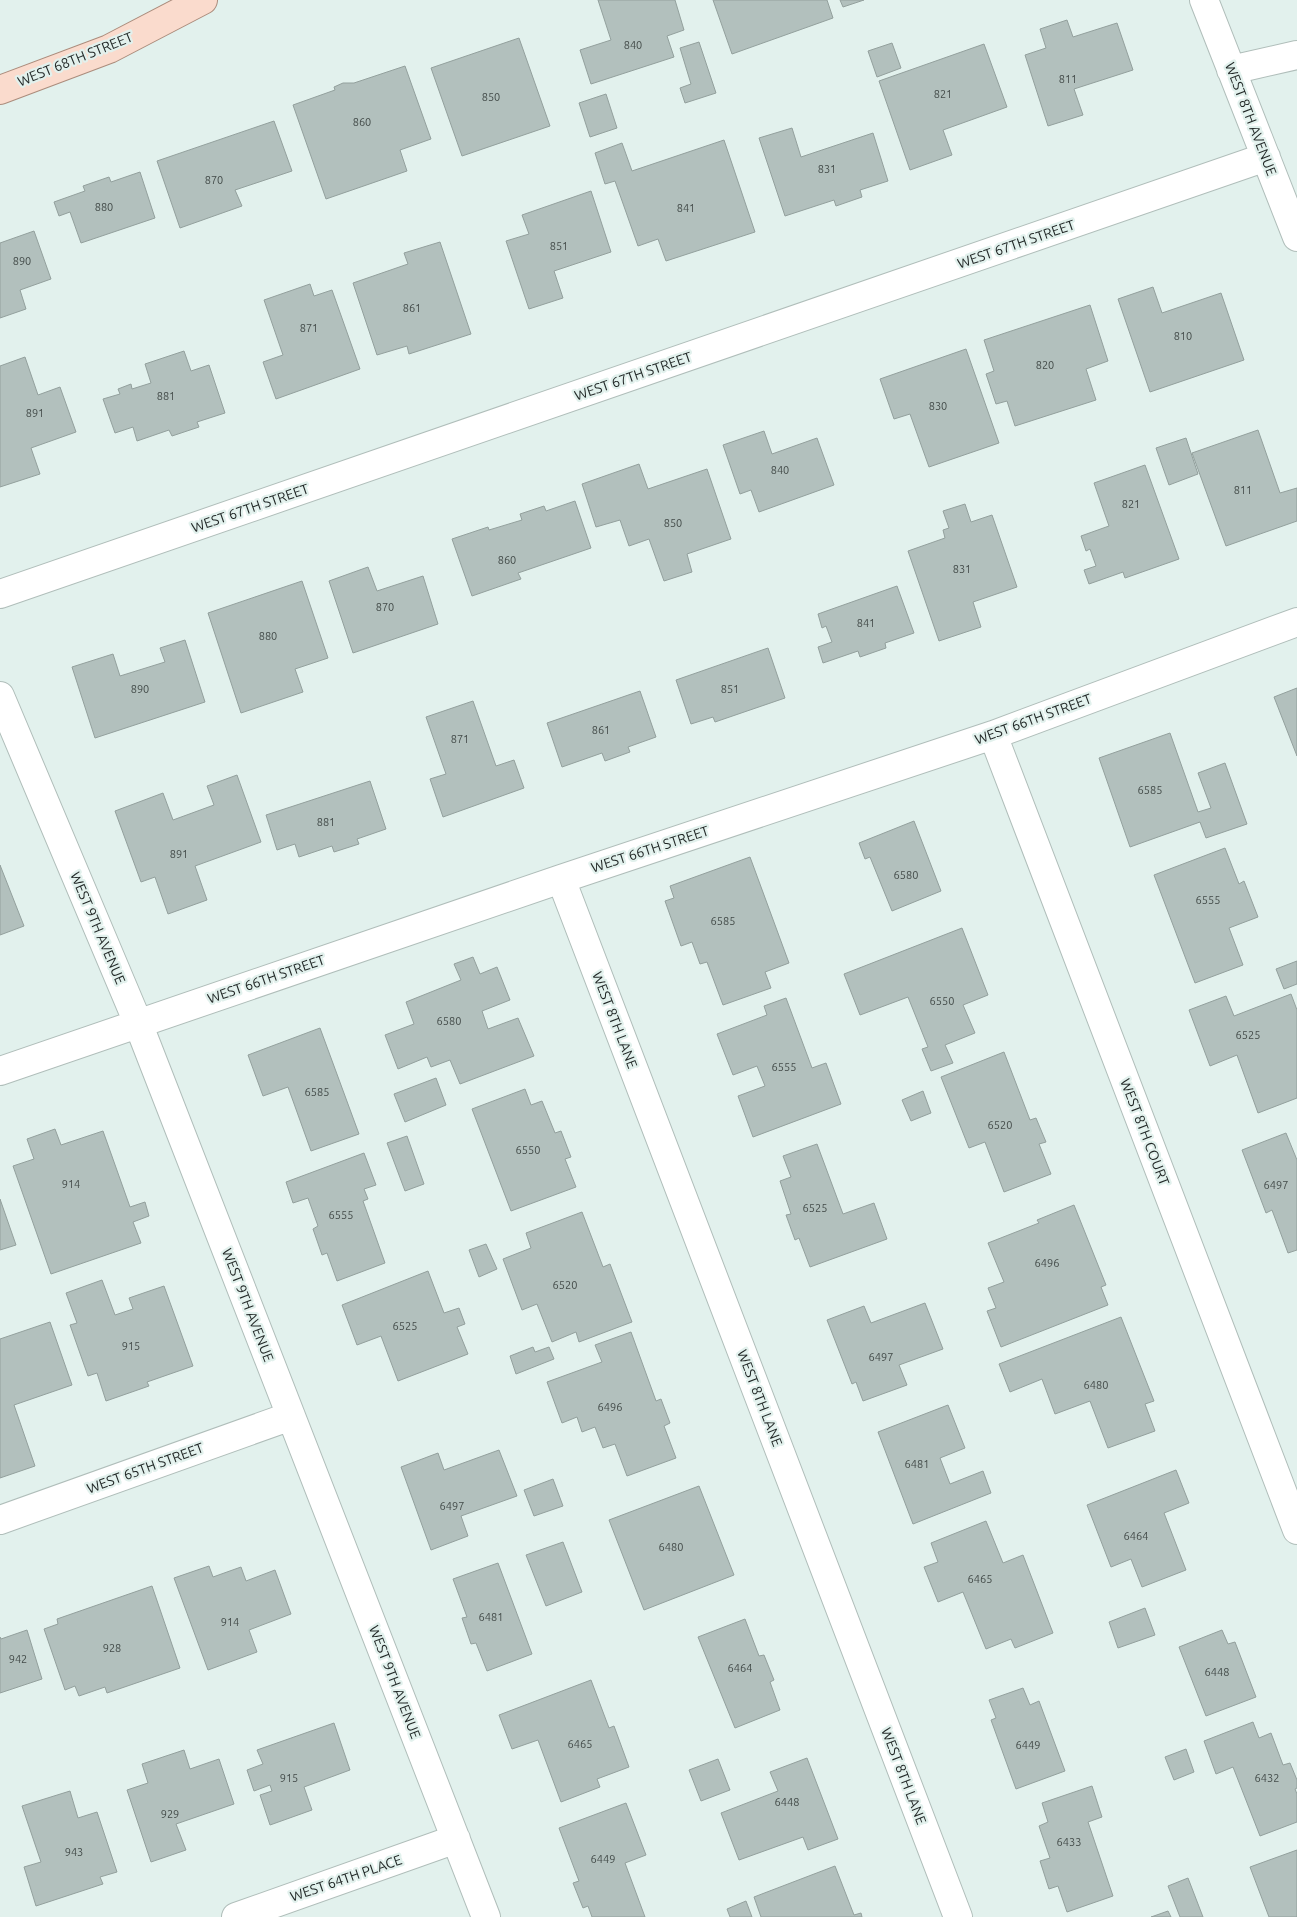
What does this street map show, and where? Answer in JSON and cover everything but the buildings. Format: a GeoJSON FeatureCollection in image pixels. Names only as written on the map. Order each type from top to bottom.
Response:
{"type":"FeatureCollection","features":[{"type":"Feature","properties":{"kind":"main road","name":"WEST 68TH STREET"},"geometry":{"type":"LineString","coordinates":[[0,90],[109,49],[203,0]]}},
{"type":"Feature","properties":{"kind":"street","name":"WEST 8TH AVENUE"},"geometry":{"type":"LineString","coordinates":[[1204,0],[1297,237]]}},
{"type":"Feature","properties":{"kind":"street"},"geometry":{"type":"LineString","coordinates":[[1231,70],[1297,54]]}},
{"type":"Feature","properties":{"kind":"street","name":"WEST 67TH STREET"},"geometry":{"type":"LineString","coordinates":[[0,594],[1266,157]]}},
{"type":"Feature","properties":{"kind":"street","name":"WEST 66TH STREET"},"geometry":{"type":"LineString","coordinates":[[0,1071],[561,879],[993,735],[1297,622]]}},
{"type":"Feature","properties":{"kind":"street","name":"WEST 9TH AVENUE"},"geometry":{"type":"LineString","coordinates":[[0,696],[138,1023],[486,1917]]}},
{"type":"Feature","properties":{"kind":"street","name":"WEST 8TH COURT"},"geometry":{"type":"LineString","coordinates":[[993,735],[1297,1530]]}},
{"type":"Feature","properties":{"kind":"street","name":"WEST 8TH LANE"},"geometry":{"type":"LineString","coordinates":[[561,879],[958,1917]]}},
{"type":"Feature","properties":{"kind":"street","name":"WEST 65TH STREET"},"geometry":{"type":"LineString","coordinates":[[0,1520],[291,1416]]}},
{"type":"Feature","properties":{"kind":"street","name":"WEST 64TH PLACE"},"geometry":{"type":"LineString","coordinates":[[236,1917],[456,1839]]}}]}
